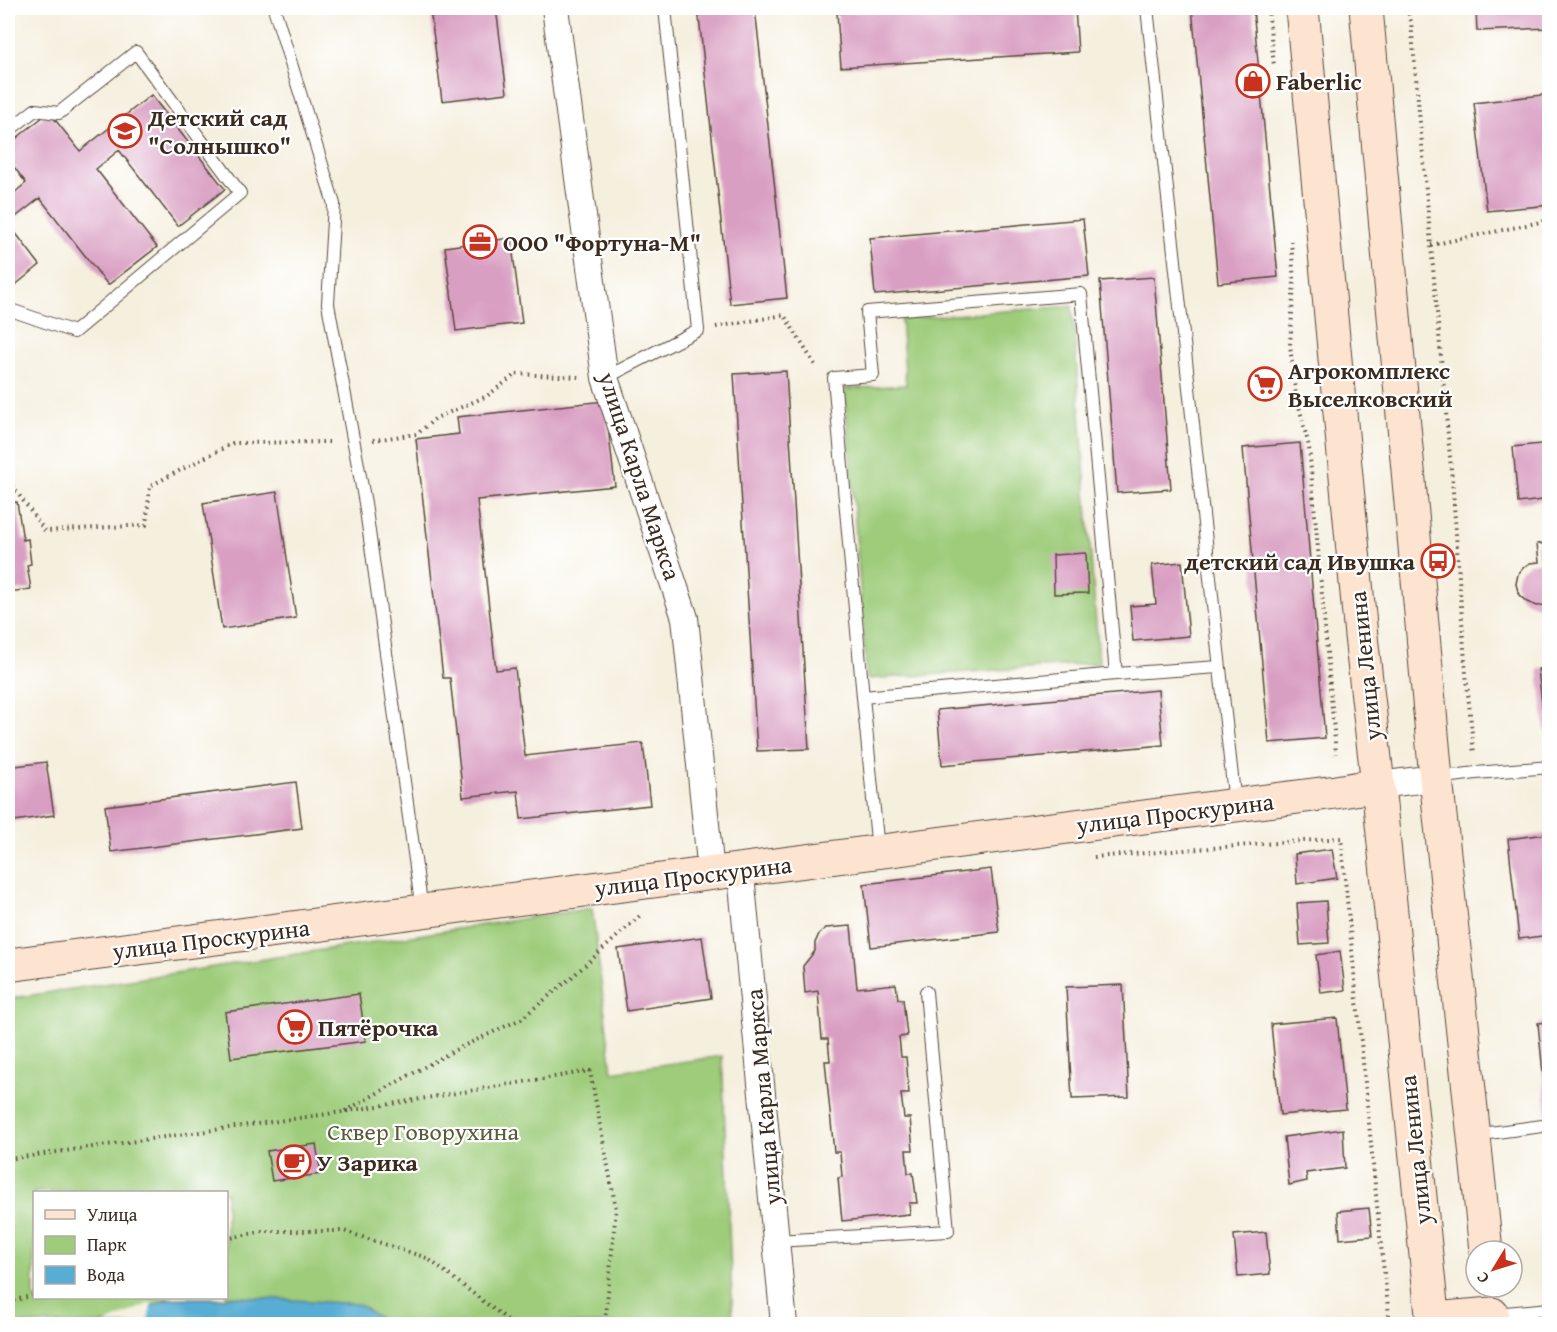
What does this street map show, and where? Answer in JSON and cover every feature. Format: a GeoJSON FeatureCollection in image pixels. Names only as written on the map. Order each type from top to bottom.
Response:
{"type":"FeatureCollection","features":[{"type":"Feature","properties":{"kind":"main road","name":"улица Ленина"},"geometry":{"type":"LineString","coordinates":[[1302,8],[1361,636],[1433,1322]]}},
{"type":"Feature","properties":{"kind":"main road"},"geometry":{"type":"LineString","coordinates":[[1366,8],[1436,778],[1485,1239]]}},
{"type":"Feature","properties":{"kind":"main road","name":"улица Проскурина"},"geometry":{"type":"LineString","coordinates":[[8,965],[1378,785]]}},
{"type":"Feature","properties":{"kind":"main road"},"geometry":{"type":"LineString","coordinates":[[1433,1322],[1492,1308]]}},
{"type":"Feature","properties":{"kind":"street","name":"улица Карла Маркса"},"geometry":{"type":"LineString","coordinates":[[555,8],[605,378],[685,618],[727,871],[742,885],[784,1324]]}},
{"type":"Feature","properties":{"kind":"street"},"geometry":{"type":"LineString","coordinates":[[1378,785],[1436,778]]}},
{"type":"Feature","properties":{"kind":"lane"},"geometry":{"type":"LineString","coordinates":[[274,8],[334,204],[328,304],[365,503],[422,911]]}},
{"type":"Feature","properties":{"kind":"lane"},"geometry":{"type":"LineString","coordinates":[[605,378],[698,330],[665,8]]}},
{"type":"Feature","properties":{"kind":"lane"},"geometry":{"type":"LineString","coordinates":[[1147,8],[1235,805]]}},
{"type":"Feature","properties":{"kind":"lane"},"geometry":{"type":"LineString","coordinates":[[8,131],[35,110],[59,113],[136,52],[240,193],[74,332],[8,309]]}},
{"type":"Feature","properties":{"kind":"lane"},"geometry":{"type":"LineString","coordinates":[[878,852],[834,378],[873,375],[867,312],[1081,294],[1116,674]]}},
{"type":"Feature","properties":{"kind":"lane"},"geometry":{"type":"LineString","coordinates":[[863,697],[1220,667]]}},
{"type":"Feature","properties":{"kind":"lane"},"geometry":{"type":"LineString","coordinates":[[1436,778],[1550,767]]}},
{"type":"Feature","properties":{"kind":"lane"},"geometry":{"type":"LineString","coordinates":[[776,1240],[948,1231],[926,992]]}},
{"type":"Feature","properties":{"kind":"lane"},"geometry":{"type":"LineString","coordinates":[[1473,1135],[1550,1125]]}},
{"type":"Feature","properties":{"kind":"lane"},"geometry":{"type":"LineString","coordinates":[[1492,1308],[1550,1309]]}},
{"type":"Feature","properties":{"kind":"path"},"geometry":{"type":"LineString","coordinates":[[1268,8],[1275,76]]}},
{"type":"Feature","properties":{"kind":"path"},"geometry":{"type":"LineString","coordinates":[[1407,8],[1411,22],[1454,491],[1465,663],[1476,773]]}},
{"type":"Feature","properties":{"kind":"path"},"geometry":{"type":"LineString","coordinates":[[1431,245],[1550,220]]}},
{"type":"Feature","properties":{"kind":"path"},"geometry":{"type":"LineString","coordinates":[[1290,238],[1294,282],[1290,345],[1295,390],[1309,447],[1336,754]]}},
{"type":"Feature","properties":{"kind":"path"},"geometry":{"type":"LineString","coordinates":[[698,330],[784,315],[837,404]]}},
{"type":"Feature","properties":{"kind":"path"},"geometry":{"type":"LineString","coordinates":[[8,482],[45,531],[146,525],[150,486],[233,443],[354,442],[417,434],[436,418],[487,396],[516,374],[605,378]]}},
{"type":"Feature","properties":{"kind":"path"},"geometry":{"type":"LineString","coordinates":[[1094,857],[1341,837],[1390,1324]]}},
{"type":"Feature","properties":{"kind":"path"},"geometry":{"type":"LineString","coordinates":[[342,1113],[454,1050],[521,1019],[572,977],[645,911]]}},
{"type":"Feature","properties":{"kind":"path"},"geometry":{"type":"LineString","coordinates":[[8,1159],[342,1113],[590,1071],[616,1209],[605,1324]]}},
{"type":"Feature","properties":{"kind":"path"},"geometry":{"type":"LineString","coordinates":[[228,1239],[263,1231],[344,1231],[427,1258],[513,1324]]}},
{"type":"Feature","properties":{"kind":"path"},"geometry":{"type":"LineString","coordinates":[[8,1302],[33,1295]]}},
{"type":"Feature","properties":{"kind":"green space"},"geometry":{"type":"Polygon","coordinates":[[[1072,306],[1099,663],[867,679],[845,389],[906,385],[901,319],[1072,306]]]}},
{"type":"Feature","properties":{"kind":"green space","name":"Сквер Говорухина"},"geometry":{"type":"Polygon","coordinates":[[[592,908],[612,1072],[722,1056],[733,1324],[8,1324],[8,999],[592,908]]]}},
{"type":"Feature","properties":{"kind":"water"},"geometry":{"type":"Polygon","coordinates":[[[228,1296],[358,1304],[388,1324],[110,1324],[168,1299],[228,1299],[228,1296]]]}},
{"type":"Feature","properties":{"kind":"pier"},"geometry":{"type":"Polygon","coordinates":[[[152,1302],[147,1324],[107,1324],[109,1322],[152,1302]]]}},
{"type":"Feature","properties":{"kind":"building"},"geometry":{"type":"Polygon","coordinates":[[[496,8],[507,93],[442,101],[431,16],[496,8]]]}},
{"type":"Feature","properties":{"kind":"building"},"geometry":{"type":"Polygon","coordinates":[[[698,8],[755,8],[787,298],[730,304],[698,8]]]}},
{"type":"Feature","properties":{"kind":"building"},"geometry":{"type":"Polygon","coordinates":[[[918,8],[1075,8],[1078,52],[841,67],[837,13],[918,8]]]}},
{"type":"Feature","properties":{"kind":"building"},"geometry":{"type":"Polygon","coordinates":[[[1192,8],[1253,8],[1278,277],[1218,283],[1192,8]]]}},
{"type":"Feature","properties":{"kind":"building"},"geometry":{"type":"Polygon","coordinates":[[[1459,8],[1550,8],[1550,28],[1477,31],[1476,11],[1460,12],[1459,8]]]}},
{"type":"Feature","properties":{"kind":"building"},"geometry":{"type":"Polygon","coordinates":[[[1550,94],[1550,205],[1487,211],[1474,103],[1550,94]]]}},
{"type":"Feature","properties":{"kind":"building"},"geometry":{"type":"Polygon","coordinates":[[[151,95],[225,189],[178,226],[119,150],[96,169],[157,247],[108,285],[40,198],[8,223],[8,198],[26,183],[8,159],[8,145],[49,112],[80,151],[151,95]]]}},
{"type":"Feature","properties":{"kind":"building"},"geometry":{"type":"Polygon","coordinates":[[[1083,219],[1089,276],[875,295],[870,238],[1083,219]]]}},
{"type":"Feature","properties":{"kind":"building"},"geometry":{"type":"Polygon","coordinates":[[[8,223],[40,265],[8,291],[8,223]]]}},
{"type":"Feature","properties":{"kind":"building"},"geometry":{"type":"Polygon","coordinates":[[[511,238],[522,323],[456,331],[445,247],[511,238]]]}},
{"type":"Feature","properties":{"kind":"building"},"geometry":{"type":"Polygon","coordinates":[[[1154,277],[1171,489],[1117,493],[1100,281],[1154,277]]]}},
{"type":"Feature","properties":{"kind":"building"},"geometry":{"type":"Polygon","coordinates":[[[786,371],[809,749],[757,751],[734,374],[786,371]]]}},
{"type":"Feature","properties":{"kind":"building"},"geometry":{"type":"Polygon","coordinates":[[[605,401],[615,486],[477,500],[496,670],[515,668],[525,756],[643,743],[650,805],[521,819],[518,791],[463,797],[450,678],[443,678],[416,439],[459,434],[457,417],[605,401]]]}},
{"type":"Feature","properties":{"kind":"building"},"geometry":{"type":"Polygon","coordinates":[[[1300,443],[1325,738],[1269,743],[1243,448],[1300,443]]]}},
{"type":"Feature","properties":{"kind":"building"},"geometry":{"type":"Polygon","coordinates":[[[1550,443],[1550,499],[1518,503],[1513,447],[1550,443]]]}},
{"type":"Feature","properties":{"kind":"building"},"geometry":{"type":"Polygon","coordinates":[[[277,492],[296,618],[222,629],[203,503],[277,492]]]}},
{"type":"Feature","properties":{"kind":"building"},"geometry":{"type":"Polygon","coordinates":[[[17,502],[23,540],[28,539],[31,564],[27,565],[31,589],[8,592],[8,503],[17,502]]]}},
{"type":"Feature","properties":{"kind":"building"},"geometry":{"type":"Polygon","coordinates":[[[1550,543],[1550,621],[1547,621],[1545,605],[1537,606],[1527,602],[1519,595],[1516,584],[1518,574],[1523,568],[1530,563],[1539,562],[1537,544],[1550,543]]]}},
{"type":"Feature","properties":{"kind":"building"},"geometry":{"type":"Polygon","coordinates":[[[1086,553],[1088,593],[1054,594],[1053,555],[1086,553]]]}},
{"type":"Feature","properties":{"kind":"building"},"geometry":{"type":"Polygon","coordinates":[[[1182,562],[1189,636],[1133,641],[1130,606],[1156,604],[1152,565],[1182,562]]]}},
{"type":"Feature","properties":{"kind":"building"},"geometry":{"type":"Polygon","coordinates":[[[1550,668],[1550,730],[1545,731],[1538,669],[1550,668]]]}},
{"type":"Feature","properties":{"kind":"building"},"geometry":{"type":"Polygon","coordinates":[[[1158,690],[1163,745],[942,765],[937,710],[1158,690]]]}},
{"type":"Feature","properties":{"kind":"building"},"geometry":{"type":"Polygon","coordinates":[[[46,762],[54,815],[8,822],[8,767],[46,762]]]}},
{"type":"Feature","properties":{"kind":"building"},"geometry":{"type":"Polygon","coordinates":[[[296,782],[302,828],[111,852],[105,806],[296,782]]]}},
{"type":"Feature","properties":{"kind":"building"},"geometry":{"type":"Polygon","coordinates":[[[1546,834],[1550,869],[1550,935],[1519,939],[1508,839],[1546,834]]]}},
{"type":"Feature","properties":{"kind":"building"},"geometry":{"type":"Polygon","coordinates":[[[1332,849],[1337,878],[1297,884],[1295,854],[1332,849]]]}},
{"type":"Feature","properties":{"kind":"building"},"geometry":{"type":"Polygon","coordinates":[[[991,869],[999,932],[871,947],[864,884],[991,869]]]}},
{"type":"Feature","properties":{"kind":"building"},"geometry":{"type":"Polygon","coordinates":[[[1326,901],[1329,943],[1300,945],[1297,903],[1326,901]]]}},
{"type":"Feature","properties":{"kind":"building"},"geometry":{"type":"Polygon","coordinates":[[[851,926],[857,988],[896,984],[898,999],[903,999],[907,1036],[899,1037],[901,1057],[906,1057],[909,1094],[901,1094],[904,1118],[910,1118],[913,1150],[906,1150],[908,1173],[913,1173],[917,1203],[909,1203],[910,1214],[842,1221],[838,1178],[842,1177],[840,1152],[834,1152],[825,1061],[830,1061],[828,1039],[822,1039],[818,991],[805,993],[803,966],[815,951],[815,943],[819,934],[826,928],[851,926]]]}},
{"type":"Feature","properties":{"kind":"building"},"geometry":{"type":"Polygon","coordinates":[[[702,937],[711,998],[627,1011],[618,949],[702,937]]]}},
{"type":"Feature","properties":{"kind":"building"},"geometry":{"type":"Polygon","coordinates":[[[1340,951],[1345,990],[1321,993],[1316,955],[1340,951]]]}},
{"type":"Feature","properties":{"kind":"building"},"geometry":{"type":"Polygon","coordinates":[[[1123,985],[1129,1097],[1072,1099],[1066,987],[1123,985]]]}},
{"type":"Feature","properties":{"kind":"building","name":"Пятёрочка"},"geometry":{"type":"Polygon","coordinates":[[[359,994],[366,1041],[231,1058],[225,1012],[359,994]]]}},
{"type":"Feature","properties":{"kind":"building"},"geometry":{"type":"Polygon","coordinates":[[[1337,1018],[1346,1109],[1280,1115],[1271,1024],[1337,1018]]]}},
{"type":"Feature","properties":{"kind":"building"},"geometry":{"type":"Polygon","coordinates":[[[1550,1022],[1550,1113],[1547,1114],[1538,1023],[1550,1022]]]}},
{"type":"Feature","properties":{"kind":"building"},"geometry":{"type":"Polygon","coordinates":[[[1343,1129],[1345,1168],[1306,1173],[1307,1181],[1289,1185],[1284,1137],[1343,1129]]]}},
{"type":"Feature","properties":{"kind":"building","name":"У Зарика"},"geometry":{"type":"Polygon","coordinates":[[[316,1144],[321,1174],[272,1181],[267,1151],[316,1144]]]}},
{"type":"Feature","properties":{"kind":"building"},"geometry":{"type":"Polygon","coordinates":[[[1369,1208],[1372,1236],[1340,1239],[1338,1211],[1369,1208]]]}},
{"type":"Feature","properties":{"kind":"building"},"geometry":{"type":"Polygon","coordinates":[[[1266,1232],[1270,1274],[1238,1277],[1234,1235],[1266,1232]]]}},
{"type":"Feature","properties":{"kind":"building"},"geometry":{"type":"Polygon","coordinates":[[[1336,1321],[1337,1324],[1321,1323],[1336,1321]]]}},
{"type":"Feature","properties":{"kind":"place","name":"Faberlic"},"geometry":{"type":"Point","coordinates":[1253,81]}},
{"type":"Feature","properties":{"kind":"place","name":"Детский сад \"Солнышко\""},"geometry":{"type":"Point","coordinates":[125,131]}},
{"type":"Feature","properties":{"kind":"place","name":"ООО \"Фортуна-М\""},"geometry":{"type":"Point","coordinates":[480,242]}},
{"type":"Feature","properties":{"kind":"place","name":"Агрокомплекс Выселковский"},"geometry":{"type":"Point","coordinates":[1265,384]}},
{"type":"Feature","properties":{"kind":"place","name":"детский сад Ивушка"},"geometry":{"type":"Point","coordinates":[1438,561]}},
{"type":"Feature","properties":{"kind":"place","name":"Пятёрочка"},"geometry":{"type":"Point","coordinates":[295,1027]}},
{"type":"Feature","properties":{"kind":"place","name":"У Зарика"},"geometry":{"type":"Point","coordinates":[294,1162]}}]}
